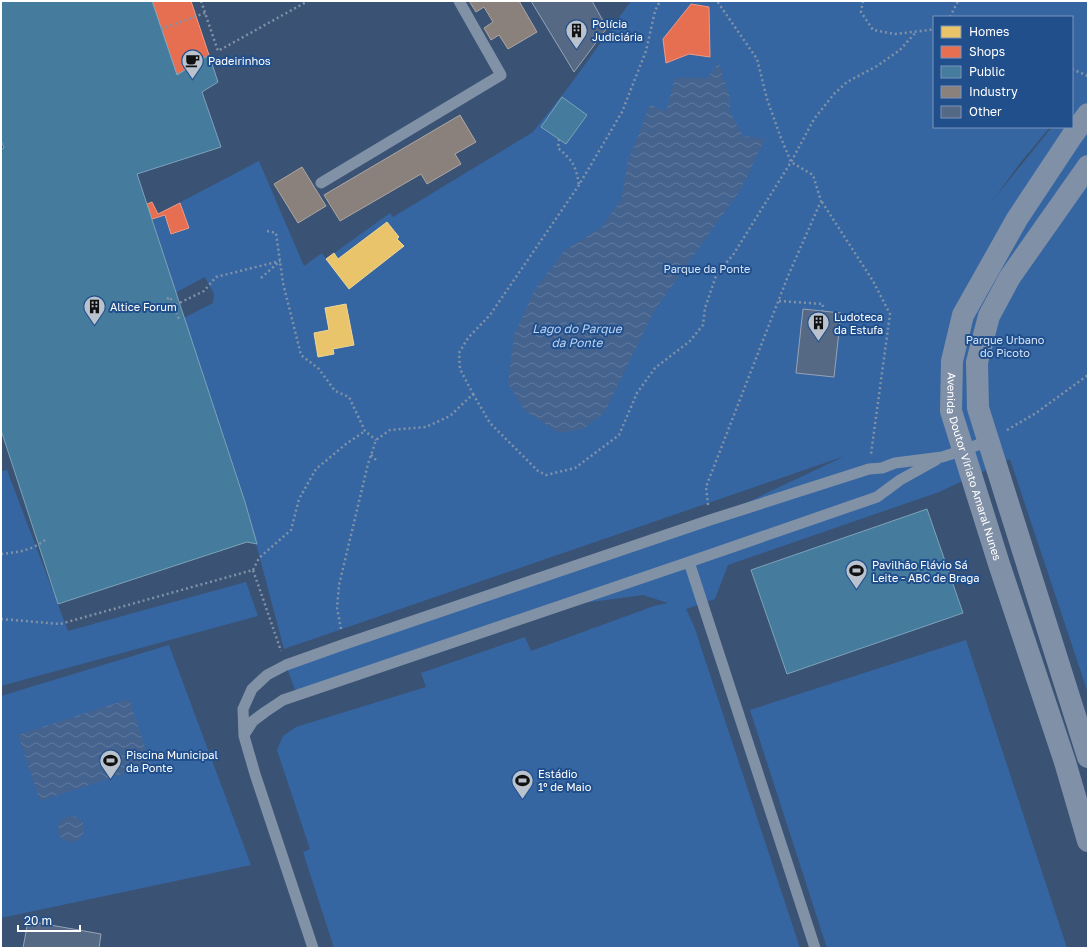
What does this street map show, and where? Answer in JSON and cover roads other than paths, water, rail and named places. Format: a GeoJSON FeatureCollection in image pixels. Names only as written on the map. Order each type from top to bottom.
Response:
{"type":"FeatureCollection","features":[{"type":"Feature","properties":{"kind":"main road","name":"Avenida Doutor Viriato Amaral Nunes"},"geometry":{"type":"LineString","coordinates":[[1088,114],[1017,219],[963,315],[952,361],[951,411],[999,564],[1065,762],[1088,841]]}},
{"type":"Feature","properties":{"kind":"main road","name":"Avenida Doutor Viriato Amaral Nunes"},"geometry":{"type":"LineString","coordinates":[[1088,166],[1010,277],[989,316],[977,362],[978,408],[997,436],[1088,757]]}},
{"type":"Feature","properties":{"kind":"lane"},"geometry":{"type":"LineString","coordinates":[[321,183],[501,75],[459,1]]}},
{"type":"Feature","properties":{"kind":"lane"},"geometry":{"type":"LineString","coordinates":[[313,948],[255,774],[244,736],[243,709],[252,688],[267,675],[286,665],[344,644],[710,520],[869,469],[882,468],[895,463],[942,457],[964,450],[997,436]]}},
{"type":"Feature","properties":{"kind":"lane"},"geometry":{"type":"LineString","coordinates":[[244,736],[253,721],[283,700],[877,497],[900,480],[942,457]]}},
{"type":"Feature","properties":{"kind":"lane"},"geometry":{"type":"LineString","coordinates":[[689,562],[815,948]]}},
{"type":"Feature","properties":{"kind":"water","name":"Lago do Parque da Ponte"},"geometry":{"type":"Polygon","coordinates":[[[719,63],[730,98],[730,112],[743,136],[765,139],[741,189],[654,311],[604,413],[583,429],[559,433],[525,411],[508,383],[514,335],[535,289],[565,250],[601,228],[621,200],[628,161],[650,105],[666,111],[675,78],[707,78],[719,63]]]}},
{"type":"Feature","properties":{"kind":"water"},"geometry":{"type":"Polygon","coordinates":[[[129,699],[151,765],[40,801],[18,735],[129,699]]]}},
{"type":"Feature","properties":{"kind":"water"},"geometry":{"type":"Polygon","coordinates":[[[71,816],[80,820],[84,829],[80,838],[71,842],[62,838],[58,829],[62,820],[71,816]]]}},
{"type":"Feature","properties":{"kind":"place","name":"Polícia Judiciária"},"geometry":{"type":"Point","coordinates":[576,50]}},
{"type":"Feature","properties":{"kind":"place","name":"Padeirinhos"},"geometry":{"type":"Point","coordinates":[193,80]}},
{"type":"Feature","properties":{"kind":"place","name":"Altice Forum"},"geometry":{"type":"Point","coordinates":[94,326]}},
{"type":"Feature","properties":{"kind":"place","name":"Ludoteca da Estufa"},"geometry":{"type":"Point","coordinates":[819,342]}},
{"type":"Feature","properties":{"kind":"place","name":"Pavilhão Flávio Sá Leite - ABC de Braga"},"geometry":{"type":"Point","coordinates":[857,590]}},
{"type":"Feature","properties":{"kind":"place","name":"Piscina Municipal da Ponte"},"geometry":{"type":"Point","coordinates":[110,780]}},
{"type":"Feature","properties":{"kind":"place","name":"Estádio 1º de Maio"},"geometry":{"type":"Point","coordinates":[522,800]}},
{"type":"Feature","properties":{"kind":"park label","name":"Parque da Ponte"},"geometry":{"type":"Point","coordinates":[707,269]}},
{"type":"Feature","properties":{"kind":"park label","name":"Parque Urbano do Picoto"},"geometry":{"type":"Point","coordinates":[1005,346]}}]}
